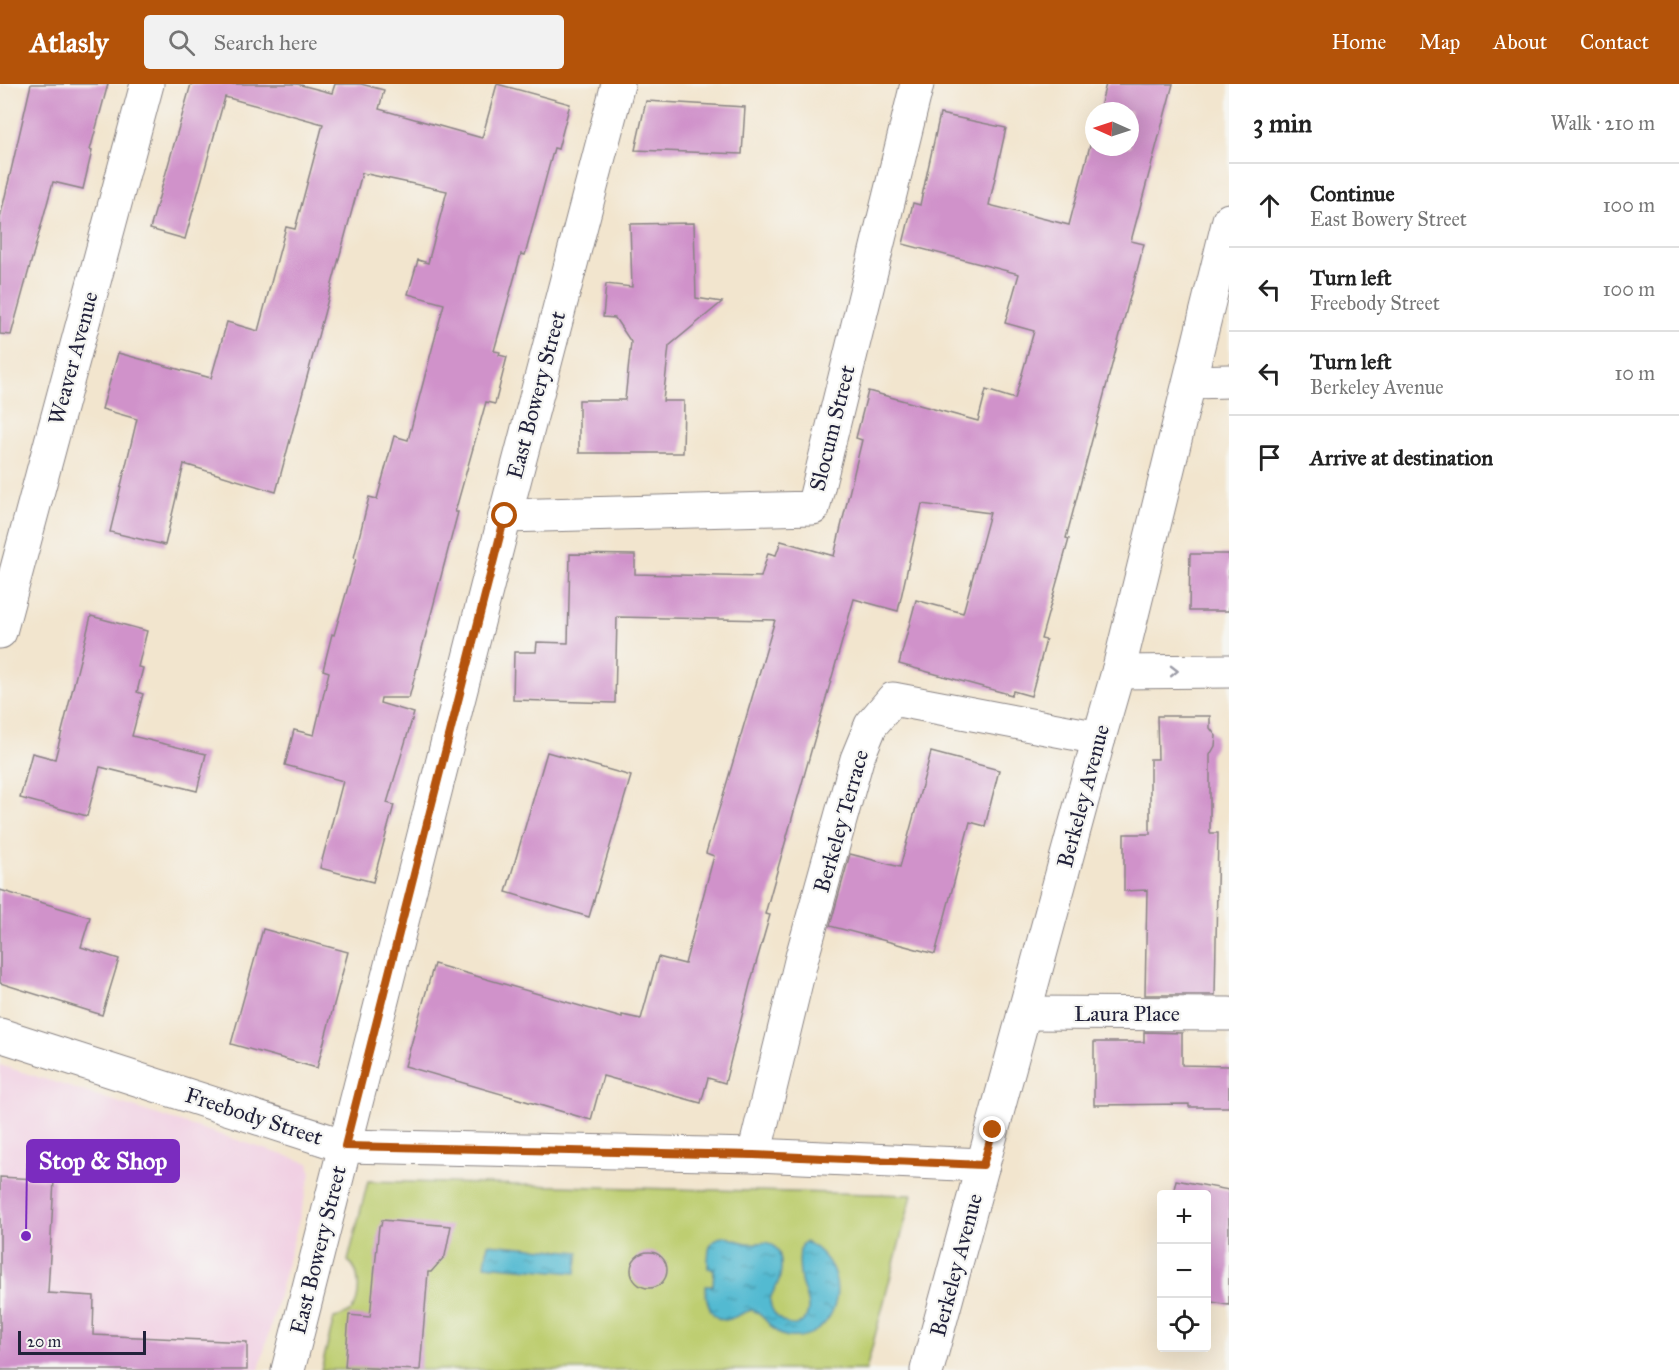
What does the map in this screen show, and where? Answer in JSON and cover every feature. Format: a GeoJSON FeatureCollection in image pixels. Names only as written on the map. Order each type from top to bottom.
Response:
{"type":"FeatureCollection","features":[{"type":"Feature","properties":{"kind":"street","name":"Weaver Avenue"},"geometry":{"type":"LineString","coordinates":[[0,632],[147,84]]}},
{"type":"Feature","properties":{"kind":"street","name":"East Bowery Street"},"geometry":{"type":"LineString","coordinates":[[288,1370],[505,516],[618,84]]}},
{"type":"Feature","properties":{"kind":"street","name":"Slocum Street"},"geometry":{"type":"LineString","coordinates":[[505,516],[813,508],[917,84]]}},
{"type":"Feature","properties":{"kind":"street","name":"Berkeley Avenue"},"geometry":{"type":"LineString","coordinates":[[927,1370],[1118,672],[1229,220]]}},
{"type":"Feature","properties":{"kind":"street"},"geometry":{"type":"LineString","coordinates":[[1191,382],[1229,381]]}},
{"type":"Feature","properties":{"kind":"street"},"geometry":{"type":"LineString","coordinates":[[1118,672],[1229,670]]}},
{"type":"Feature","properties":{"kind":"street","name":"Berkeley Terrace"},"geometry":{"type":"LineString","coordinates":[[754,1155],[802,957],[858,759],[871,724],[893,699],[1099,738]]}},
{"type":"Feature","properties":{"kind":"street","name":"Laura Place"},"geometry":{"type":"LineString","coordinates":[[1024,1013],[1229,1014]]}},
{"type":"Feature","properties":{"kind":"street","name":"Freebody Street"},"geometry":{"type":"LineString","coordinates":[[0,1035],[345,1146],[754,1155],[983,1165]]}},
{"type":"Feature","properties":{"kind":"shaded area"},"geometry":{"type":"Polygon","coordinates":[[[0,1065],[309,1163],[311,1174],[259,1370],[0,1370],[0,1065]]]}},
{"type":"Feature","properties":{"kind":"green space"},"geometry":{"type":"Polygon","coordinates":[[[368,1181],[912,1195],[866,1370],[321,1370],[334,1318],[350,1312],[357,1298],[357,1277],[348,1261],[368,1181]]]}},
{"type":"Feature","properties":{"kind":"water"},"geometry":{"type":"Polygon","coordinates":[[[725,1236],[747,1243],[768,1243],[774,1246],[781,1259],[781,1270],[779,1281],[771,1295],[771,1307],[782,1321],[793,1325],[803,1321],[808,1312],[800,1272],[801,1245],[805,1242],[816,1248],[832,1268],[836,1282],[833,1309],[827,1321],[817,1330],[804,1336],[789,1337],[778,1333],[762,1316],[752,1310],[724,1320],[714,1315],[708,1304],[705,1286],[713,1286],[714,1269],[708,1268],[709,1252],[715,1240],[725,1236]]]}},
{"type":"Feature","properties":{"kind":"water"},"geometry":{"type":"Polygon","coordinates":[[[488,1244],[579,1252],[576,1273],[485,1265],[488,1244]]]}},
{"type":"Feature","properties":{"kind":"building"},"geometry":{"type":"Polygon","coordinates":[[[31,84],[108,84],[90,150],[92,151],[83,189],[53,182],[11,335],[0,334],[0,218],[31,84]]]}},
{"type":"Feature","properties":{"kind":"building"},"geometry":{"type":"Polygon","coordinates":[[[191,84],[297,84],[332,93],[335,84],[361,84],[384,90],[379,109],[482,138],[497,84],[570,104],[558,149],[554,148],[525,255],[521,254],[494,351],[507,357],[495,404],[486,402],[455,512],[458,512],[409,698],[381,698],[380,703],[414,713],[387,803],[394,805],[373,882],[320,868],[343,781],[285,765],[294,730],[314,735],[329,672],[323,670],[356,559],[354,558],[369,497],[377,499],[394,436],[408,440],[444,304],[408,294],[418,260],[428,263],[447,191],[362,173],[276,492],[184,464],[165,545],[110,532],[137,419],[102,409],[118,353],[211,378],[227,322],[258,331],[286,227],[295,229],[323,124],[225,97],[185,239],[150,229],[191,84]]]}},
{"type":"Feature","properties":{"kind":"building"},"geometry":{"type":"Polygon","coordinates":[[[1106,84],[1173,84],[1131,241],[1144,244],[1066,538],[1069,539],[1041,639],[1046,640],[1031,696],[1013,691],[1012,695],[899,664],[916,600],[963,613],[990,513],[922,504],[898,611],[854,599],[765,914],[770,915],[725,1083],[708,1078],[701,1103],[603,1076],[591,1120],[405,1066],[434,964],[622,1018],[622,1015],[641,1019],[658,957],[685,964],[714,856],[706,853],[775,620],[617,617],[615,703],[513,700],[514,652],[536,652],[537,642],[568,643],[570,554],[635,555],[635,574],[761,577],[768,553],[776,555],[781,541],[834,556],[862,440],[856,438],[868,391],[978,421],[986,390],[1015,399],[1034,331],[1005,323],[1019,274],[903,244],[913,203],[920,205],[940,114],[1006,128],[989,205],[1069,225],[1087,156],[1139,156],[1139,102],[1101,102],[1106,84]]]}},
{"type":"Feature","properties":{"kind":"building"},"geometry":{"type":"Polygon","coordinates":[[[646,101],[745,107],[742,154],[635,150],[646,101]]]}},
{"type":"Feature","properties":{"kind":"building"},"geometry":{"type":"Polygon","coordinates":[[[694,223],[696,298],[722,302],[669,346],[663,401],[684,401],[683,453],[579,453],[579,400],[625,400],[631,342],[615,318],[603,317],[606,284],[632,287],[630,224],[694,223]]]}},
{"type":"Feature","properties":{"kind":"building"},"geometry":{"type":"Polygon","coordinates":[[[1190,554],[1229,554],[1229,611],[1189,611],[1190,554]]]}},
{"type":"Feature","properties":{"kind":"building"},"geometry":{"type":"Polygon","coordinates":[[[91,616],[147,631],[138,667],[143,668],[137,692],[143,694],[132,736],[206,754],[197,791],[100,767],[87,816],[20,798],[32,753],[55,759],[91,616]]]}},
{"type":"Feature","properties":{"kind":"building"},"geometry":{"type":"Polygon","coordinates":[[[1157,716],[1210,716],[1210,728],[1216,736],[1215,746],[1210,755],[1210,833],[1218,833],[1215,995],[1145,995],[1147,890],[1124,891],[1124,834],[1150,834],[1150,759],[1158,759],[1157,716]]]}},
{"type":"Feature","properties":{"kind":"building"},"geometry":{"type":"Polygon","coordinates":[[[547,752],[631,776],[589,917],[506,892],[547,752]]]}},
{"type":"Feature","properties":{"kind":"building"},"geometry":{"type":"Polygon","coordinates":[[[931,752],[999,770],[985,826],[970,822],[935,954],[830,926],[850,854],[900,867],[931,752]]]}},
{"type":"Feature","properties":{"kind":"building"},"geometry":{"type":"Polygon","coordinates":[[[0,890],[90,917],[81,947],[119,959],[102,1015],[0,983],[0,890]]]}},
{"type":"Feature","properties":{"kind":"building"},"geometry":{"type":"Polygon","coordinates":[[[263,929],[348,952],[317,1068],[231,1044],[263,929]]]}},
{"type":"Feature","properties":{"kind":"building"},"geometry":{"type":"Polygon","coordinates":[[[1144,1032],[1182,1033],[1182,1065],[1229,1066],[1229,1107],[1189,1107],[1189,1104],[1094,1105],[1094,1042],[1144,1042],[1144,1032]]]}},
{"type":"Feature","properties":{"kind":"building"},"geometry":{"type":"Polygon","coordinates":[[[0,1177],[54,1180],[48,1293],[94,1296],[93,1335],[247,1342],[247,1370],[0,1370],[0,1177]]]}},
{"type":"Feature","properties":{"kind":"building"},"geometry":{"type":"Polygon","coordinates":[[[1176,1180],[1229,1190],[1229,1305],[1211,1302],[1211,1190],[1174,1190],[1176,1180]]]}},
{"type":"Feature","properties":{"kind":"building"},"geometry":{"type":"Polygon","coordinates":[[[382,1220],[451,1226],[445,1256],[431,1272],[428,1272],[420,1370],[345,1367],[349,1315],[370,1317],[379,1226],[382,1220]]]}},
{"type":"Feature","properties":{"kind":"building"},"geometry":{"type":"Polygon","coordinates":[[[649,1252],[662,1257],[667,1270],[662,1283],[649,1288],[636,1283],[631,1270],[636,1257],[649,1252]]]}},
{"type":"Feature","properties":{"kind":"place","name":"Stop & Shop"},"geometry":{"type":"Point","coordinates":[26,1236]}},
{"type":"Feature","properties":{"kind":"route"},"geometry":{"type":"LineString","coordinates":[[505,516],[345,1146],[754,1155],[983,1165],[993,1130]]}}]}
